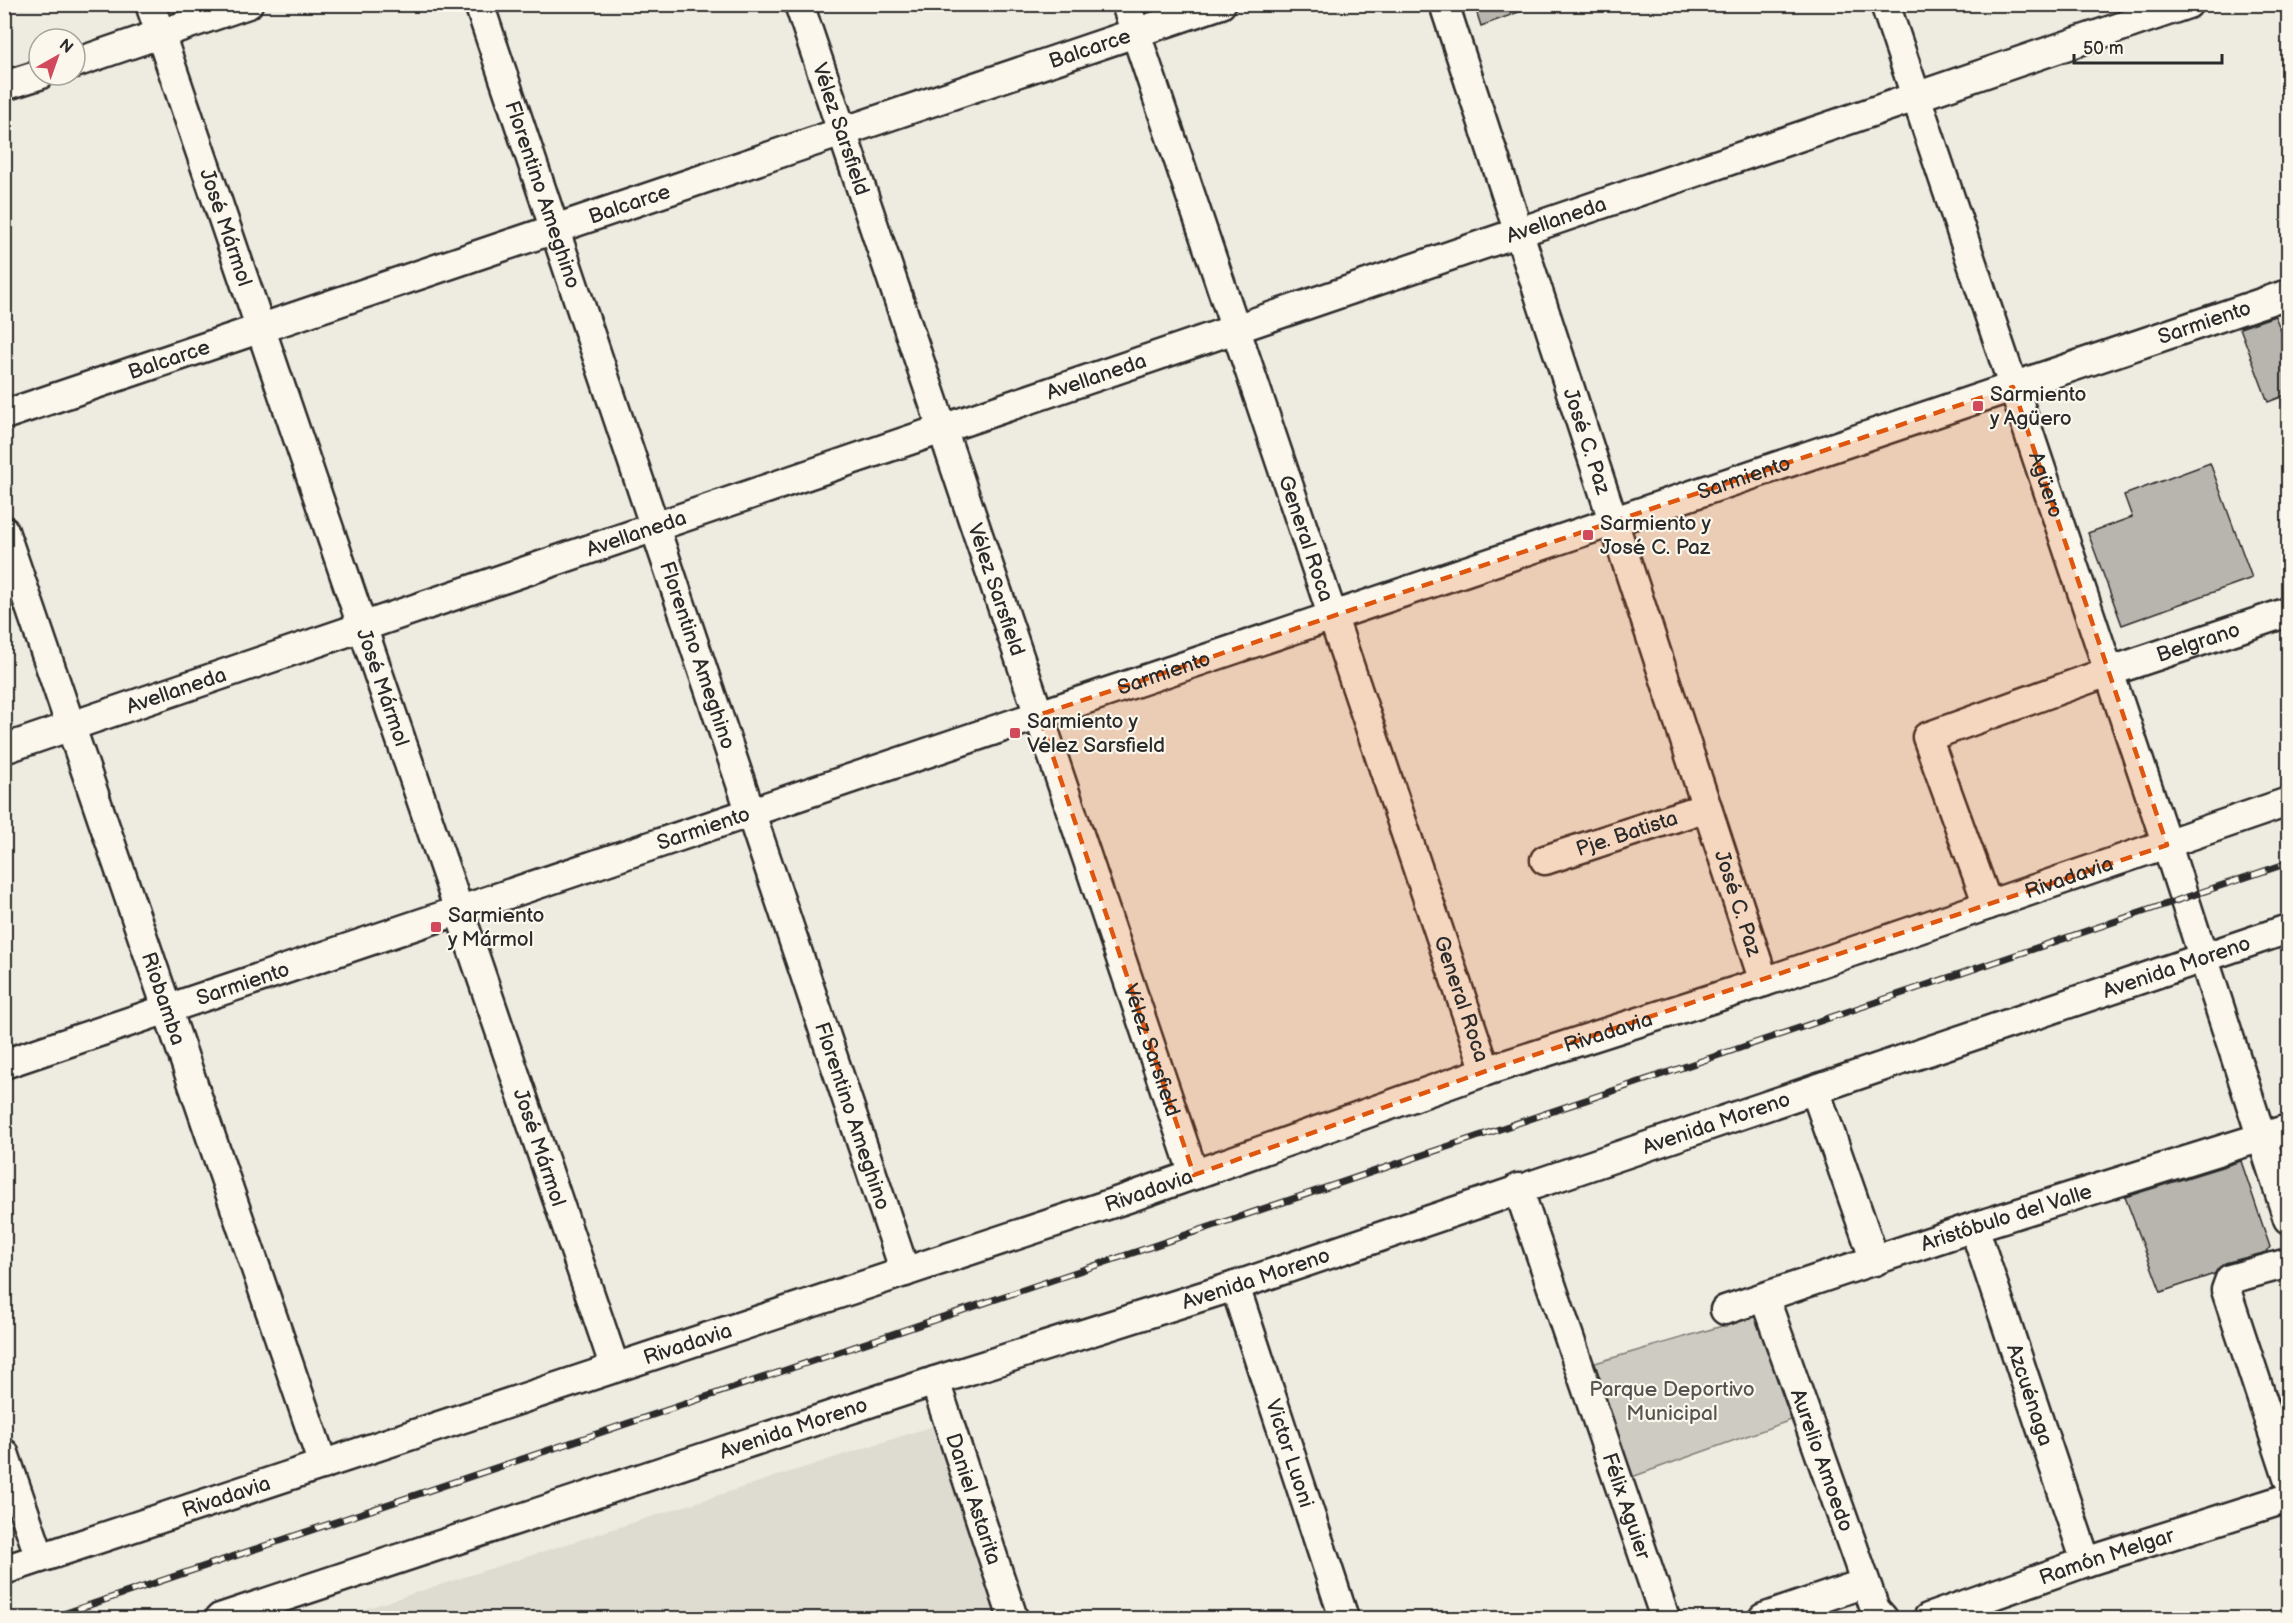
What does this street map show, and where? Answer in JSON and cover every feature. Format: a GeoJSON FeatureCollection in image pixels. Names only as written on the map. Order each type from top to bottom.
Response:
{"type":"FeatureCollection","features":[{"type":"Feature","properties":{"kind":"street","name":"José Mármol"},"geometry":{"type":"LineString","coordinates":[[150,4],[615,1368]]}},
{"type":"Feature","properties":{"kind":"street"},"geometry":{"type":"LineString","coordinates":[[87,59],[248,4]]}},
{"type":"Feature","properties":{"kind":"street","name":"Florentino Ameghino"},"geometry":{"type":"LineString","coordinates":[[479,4],[905,1272]]}},
{"type":"Feature","properties":{"kind":"street","name":"Vélez Sarsfield"},"geometry":{"type":"LineString","coordinates":[[799,4],[1194,1175]]}},
{"type":"Feature","properties":{"kind":"street","name":"General Roca"},"geometry":{"type":"LineString","coordinates":[[1126,4],[1486,1071]]}},
{"type":"Feature","properties":{"kind":"street","name":"Balcarce"},"geometry":{"type":"LineString","coordinates":[[4,416],[1221,4]]}},
{"type":"Feature","properties":{"kind":"street","name":"José C. Paz"},"geometry":{"type":"LineString","coordinates":[[1444,4],[1764,982]]}},
{"type":"Feature","properties":{"kind":"street","name":"Agüero"},"geometry":{"type":"LineString","coordinates":[[1885,4],[2167,845],[2202,958],[2276,1133],[2289,1219]]}},
{"type":"Feature","properties":{"kind":"street","name":"Avellaneda"},"geometry":{"type":"LineString","coordinates":[[4,749],[2188,4]]}},
{"type":"Feature","properties":{"kind":"street"},"geometry":{"type":"LineString","coordinates":[[4,86],[27,79]]}},
{"type":"Feature","properties":{"kind":"street","name":"Sarmiento"},"geometry":{"type":"LineString","coordinates":[[4,1064],[2289,294]]}},
{"type":"Feature","properties":{"kind":"street","name":"Riobamba"},"geometry":{"type":"LineString","coordinates":[[4,531],[323,1465]]}},
{"type":"Feature","properties":{"kind":"street","name":"Belgrano"},"geometry":{"type":"LineString","coordinates":[[1988,905],[1927,736],[2289,612]]}},
{"type":"Feature","properties":{"kind":"street","name":"Rivadavia"},"geometry":{"type":"LineString","coordinates":[[4,1570],[1194,1175],[1486,1071],[1764,982],[2289,802]]}},
{"type":"Feature","properties":{"kind":"street","name":"Pje. Batista"},"geometry":{"type":"LineString","coordinates":[[1545,860],[1707,807]]}},
{"type":"Feature","properties":{"kind":"street","name":"Avenida Moreno"},"geometry":{"type":"LineString","coordinates":[[220,1618],[934,1381],[1235,1286],[1518,1188],[2289,929]]}},
{"type":"Feature","properties":{"kind":"street"},"geometry":{"type":"LineString","coordinates":[[1815,1090],[1875,1261]]}},
{"type":"Feature","properties":{"kind":"street","name":"Aristóbulo del Valle"},"geometry":{"type":"LineString","coordinates":[[1725,1310],[1765,1299],[1974,1227],[2276,1133]]}},
{"type":"Feature","properties":{"kind":"street","name":"Félix Aguier"},"geometry":{"type":"LineString","coordinates":[[1518,1188],[1665,1618]]}},
{"type":"Feature","properties":{"kind":"street","name":"Azcuénaga"},"geometry":{"type":"LineString","coordinates":[[1974,1227],[2086,1562]]}},
{"type":"Feature","properties":{"kind":"street"},"geometry":{"type":"LineString","coordinates":[[2289,1263],[2230,1279],[2226,1290],[2289,1478]]}},
{"type":"Feature","properties":{"kind":"street","name":"Victor Luoni"},"geometry":{"type":"LineString","coordinates":[[1235,1286],[1344,1618]]}},
{"type":"Feature","properties":{"kind":"street","name":"Aurelio Amoedo"},"geometry":{"type":"LineString","coordinates":[[1765,1299],[1865,1583],[1875,1610],[1883,1618]]}},
{"type":"Feature","properties":{"kind":"street","name":"Daniel Astarita"},"geometry":{"type":"LineString","coordinates":[[934,1381],[1013,1618]]}},
{"type":"Feature","properties":{"kind":"street"},"geometry":{"type":"LineString","coordinates":[[4,1453],[40,1558]]}},
{"type":"Feature","properties":{"kind":"street","name":"Ramón Melgar"},"geometry":{"type":"LineString","coordinates":[[1928,1618],[1985,1610],[2086,1562],[2289,1498]]}},
{"type":"Feature","properties":{"kind":"street"},"geometry":{"type":"LineString","coordinates":[[1763,1618],[1865,1583]]}},
{"type":"Feature","properties":{"kind":"highlighted area"},"geometry":{"type":"Polygon","coordinates":[[[2013,387],[2167,845],[1486,1071],[1194,1175],[1039,715],[2013,387]]]}},
{"type":"Feature","properties":{"kind":"shaded area"},"geometry":{"type":"Polygon","coordinates":[[[933,1426],[996,1618],[337,1618],[933,1426]]]}},
{"type":"Feature","properties":{"kind":"green space","name":"Parque Deportivo Municipal"},"geometry":{"type":"Polygon","coordinates":[[[1760,1315],[1794,1419],[1632,1477],[1595,1363],[1760,1315]]]}},
{"type":"Feature","properties":{"kind":"building"},"geometry":{"type":"Polygon","coordinates":[[[1474,4],[1535,4],[1535,6],[1481,26],[1474,4]]]}},
{"type":"Feature","properties":{"kind":"building"},"geometry":{"type":"Polygon","coordinates":[[[2275,316],[2289,351],[2289,394],[2268,402],[2240,328],[2275,316]]]}},
{"type":"Feature","properties":{"kind":"building"},"geometry":{"type":"Polygon","coordinates":[[[2210,463],[2252,578],[2122,625],[2088,533],[2132,517],[2124,495],[2210,463]]]}},
{"type":"Feature","properties":{"kind":"building"},"geometry":{"type":"Polygon","coordinates":[[[2241,1161],[2270,1247],[2267,1252],[2225,1263],[2214,1274],[2161,1292],[2125,1197],[2241,1161]]]}},
{"type":"Feature","properties":{"kind":"railway"},"geometry":{"type":"LineString","coordinates":[[51,1618],[2288,863]]}},
{"type":"Feature","properties":{"kind":"place","name":"Sarmiento y Agüero"},"geometry":{"type":"Point","coordinates":[1978,406]}},
{"type":"Feature","properties":{"kind":"place","name":"Sarmiento y José C. Paz"},"geometry":{"type":"Point","coordinates":[1588,535]}},
{"type":"Feature","properties":{"kind":"place","name":"Sarmiento y Vélez Sarsfield"},"geometry":{"type":"Point","coordinates":[1015,733]}},
{"type":"Feature","properties":{"kind":"place","name":"Sarmiento y Mármol"},"geometry":{"type":"Point","coordinates":[436,927]}}]}
